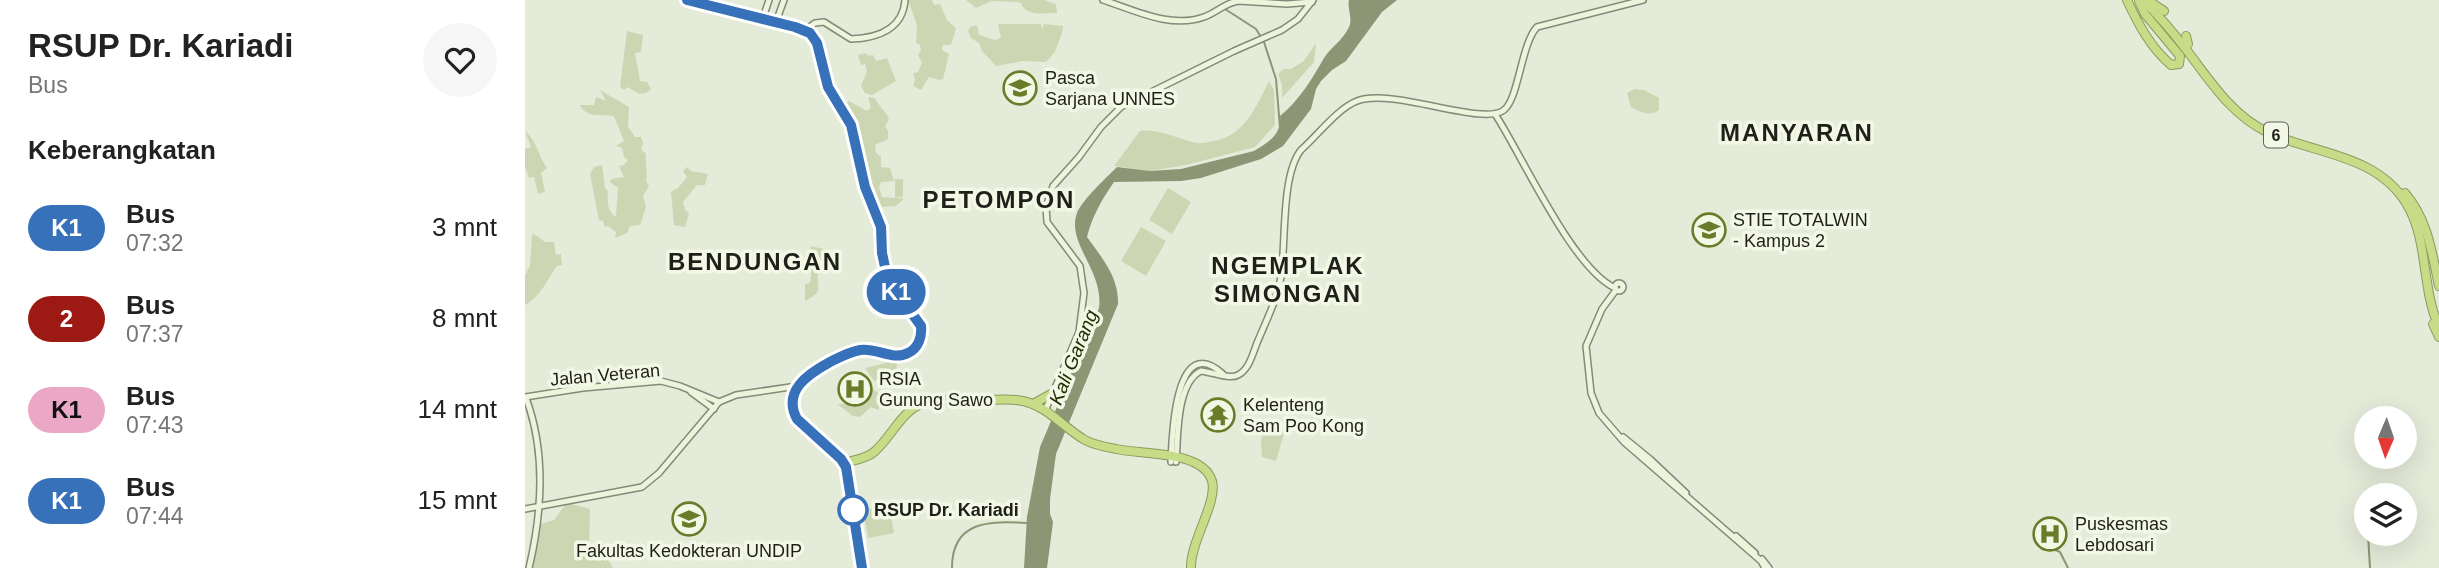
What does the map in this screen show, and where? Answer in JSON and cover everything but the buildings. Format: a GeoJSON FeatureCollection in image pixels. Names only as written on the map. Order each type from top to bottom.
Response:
{"type":"FeatureCollection","features":[{"type":"Feature","properties":{"kind":"highway"},"geometry":{"type":"LineString","coordinates":[[687,0],[776,22],[804,31],[816,40],[828,87],[851,125],[865,187],[881,227],[885,267],[895,290],[919,321],[922,330],[917,345],[906,354],[895,355],[865,349],[849,352],[817,370],[797,386],[792,404],[792,411],[797,419],[845,465],[862,568]]}},
{"type":"Feature","properties":{"kind":"highway"},"geometry":{"type":"LineString","coordinates":[[2127,0],[2138,25],[2168,63],[2176,66],[2180,56],[2145,14],[2141,0]]}},
{"type":"Feature","properties":{"kind":"highway","name":"6"},"geometry":{"type":"LineString","coordinates":[[2141,0],[2172,32],[2225,99],[2243,117],[2274,135],[2355,161],[2388,181],[2407,204],[2420,242],[2427,290],[2439,327]]}},
{"type":"Feature","properties":{"kind":"highway"},"geometry":{"type":"LineString","coordinates":[[2151,1],[2164,11]]}},
{"type":"Feature","properties":{"kind":"highway","name":"6"},"geometry":{"type":"LineString","coordinates":[[2151,1],[2187,40],[2228,96],[2255,120],[2267,127],[2363,160],[2390,177],[2403,191],[2423,233],[2431,290],[2439,317]]}},
{"type":"Feature","properties":{"kind":"highway"},"geometry":{"type":"LineString","coordinates":[[2403,191],[2414,204],[2424,224],[2439,286]]}},
{"type":"Feature","properties":{"kind":"highway"},"geometry":{"type":"LineString","coordinates":[[2420,242],[2424,294],[2439,337]]}},
{"type":"Feature","properties":{"kind":"highway"},"geometry":{"type":"LineString","coordinates":[[1033,404],[1053,393]]}},
{"type":"Feature","properties":{"kind":"highway"},"geometry":{"type":"LineString","coordinates":[[845,465],[874,457],[896,429],[925,406],[1015,399],[1033,404],[1088,447],[1174,459],[1194,466],[1208,482],[1187,554],[1189,568]]}},
{"type":"Feature","properties":{"kind":"highway"},"geometry":{"type":"LineString","coordinates":[[1001,401],[1025,405],[1045,413]]}},
{"type":"Feature","properties":{"kind":"main road"},"geometry":{"type":"LineString","coordinates":[[762,18],[769,0]]}},
{"type":"Feature","properties":{"kind":"main road"},"geometry":{"type":"LineString","coordinates":[[776,22],[784,0]]}},
{"type":"Feature","properties":{"kind":"main road"},"geometry":{"type":"LineString","coordinates":[[804,31],[815,23],[824,22],[851,39],[880,34],[891,30],[899,22],[905,0]]}},
{"type":"Feature","properties":{"kind":"main road"},"geometry":{"type":"LineString","coordinates":[[1103,0],[1149,16],[1179,21],[1206,17],[1225,5],[1243,0],[1287,4],[1313,1]]}},
{"type":"Feature","properties":{"kind":"main road"},"geometry":{"type":"LineString","coordinates":[[1174,459],[1175,414],[1182,384],[1188,372],[1194,365],[1201,363],[1234,377],[1241,373],[1247,366],[1272,308],[1281,277],[1287,198],[1295,157],[1301,150],[1347,106],[1363,99],[1381,97],[1495,114],[1506,108],[1511,98],[1529,41],[1537,27],[1643,0]]}},
{"type":"Feature","properties":{"kind":"main road"},"geometry":{"type":"LineString","coordinates":[[1045,413],[1065,359],[1079,332],[1084,293],[1080,266],[1047,222],[1047,207],[1053,186],[1109,118],[1127,103],[1270,35],[1298,19],[1313,1]]}},
{"type":"Feature","properties":{"kind":"main road"},"geometry":{"type":"LineString","coordinates":[[1287,4],[1298,19]]}},
{"type":"Feature","properties":{"kind":"main road"},"geometry":{"type":"LineString","coordinates":[[1495,114],[1564,233],[1591,270],[1616,289],[1597,319],[1588,339],[1586,352],[1592,398],[1599,413],[1620,436],[1650,459],[1704,511],[1742,541],[1767,568]]}},
{"type":"Feature","properties":{"kind":"main road","name":"Jalan Veteran"},"geometry":{"type":"LineString","coordinates":[[526,398],[583,388],[661,381],[719,402]]}},
{"type":"Feature","properties":{"kind":"main road"},"geometry":{"type":"LineString","coordinates":[[525,509],[642,487],[659,473],[719,402],[739,395],[797,386]]}},
{"type":"Feature","properties":{"kind":"main road","name":"Jalan Veteran"},"geometry":{"type":"LineString","coordinates":[[688,389],[713,409]]}},
{"type":"Feature","properties":{"kind":"main road"},"geometry":{"type":"LineString","coordinates":[[781,390],[792,404]]}},
{"type":"Feature","properties":{"kind":"main road"},"geometry":{"type":"LineString","coordinates":[[530,408],[535,396]]}},
{"type":"Feature","properties":{"kind":"main road"},"geometry":{"type":"LineString","coordinates":[[526,398],[539,459],[540,506],[529,568]]}},
{"type":"Feature","properties":{"kind":"shaded area"},"geometry":{"type":"Polygon","coordinates":[[[908,0],[932,0],[934,5],[940,4],[947,20],[956,28],[951,45],[943,45],[942,50],[949,54],[943,79],[929,77],[921,90],[913,86],[913,73],[918,72],[922,63],[918,55],[920,45],[916,43],[917,25],[908,0]]]}},
{"type":"Feature","properties":{"kind":"shaded area"},"geometry":{"type":"Polygon","coordinates":[[[966,0],[1044,0],[1056,4],[1057,13],[1031,12],[1017,2],[992,1],[976,8],[966,0]]]}},
{"type":"Feature","properties":{"kind":"shaded area"},"geometry":{"type":"Polygon","coordinates":[[[1349,0],[1397,0],[1382,12],[1346,61],[1321,81],[1311,109],[1283,146],[1261,159],[1201,178],[1114,182],[1102,202],[1087,237],[1113,276],[1118,304],[1056,454],[1050,499],[1053,522],[1047,568],[1024,568],[1027,517],[1040,447],[1099,308],[1096,282],[1077,235],[1075,224],[1080,207],[1117,167],[1150,171],[1181,169],[1254,151],[1269,141],[1279,128],[1280,116],[1299,97],[1327,54],[1347,31],[1350,20],[1349,0]]]}},
{"type":"Feature","properties":{"kind":"shaded area"},"geometry":{"type":"Polygon","coordinates":[[[998,24],[1041,24],[1042,29],[1044,24],[1063,26],[1055,52],[1046,62],[1023,61],[996,66],[968,31],[970,27],[977,25],[979,35],[995,40],[1001,38],[998,24]]]}},
{"type":"Feature","properties":{"kind":"shaded area"},"geometry":{"type":"Polygon","coordinates":[[[627,31],[643,35],[641,52],[635,53],[640,81],[647,82],[651,89],[646,93],[639,94],[627,87],[624,90],[620,87],[627,31]]]}},
{"type":"Feature","properties":{"kind":"shaded area"},"geometry":{"type":"Polygon","coordinates":[[[1316,43],[1314,62],[1282,98],[1282,85],[1278,74],[1304,61],[1316,43]]]}},
{"type":"Feature","properties":{"kind":"shaded area"},"geometry":{"type":"Polygon","coordinates":[[[866,53],[868,56],[873,55],[876,61],[887,58],[896,81],[872,95],[865,93],[861,86],[867,71],[865,64],[861,65],[858,55],[866,53]]]}},
{"type":"Feature","properties":{"kind":"shaded area"},"geometry":{"type":"Polygon","coordinates":[[[1269,81],[1274,90],[1275,125],[1255,147],[1186,165],[1150,171],[1114,166],[1140,131],[1161,132],[1199,143],[1233,134],[1248,119],[1269,81]]]}},
{"type":"Feature","properties":{"kind":"shaded area"},"geometry":{"type":"Polygon","coordinates":[[[1635,89],[1644,90],[1659,98],[1659,110],[1649,113],[1631,107],[1627,93],[1635,89]]]}},
{"type":"Feature","properties":{"kind":"shaded area"},"geometry":{"type":"Polygon","coordinates":[[[600,90],[629,107],[628,127],[635,137],[641,137],[641,149],[646,154],[646,181],[649,186],[643,196],[646,207],[640,225],[630,226],[627,233],[615,238],[616,232],[608,226],[605,227],[603,221],[599,220],[590,174],[594,167],[602,165],[605,188],[608,191],[608,206],[616,217],[618,188],[610,182],[611,179],[624,177],[619,166],[628,160],[624,157],[622,148],[616,146],[624,141],[614,116],[590,114],[580,105],[594,105],[596,97],[606,101],[600,90]]]}},
{"type":"Feature","properties":{"kind":"shaded area"},"geometry":{"type":"Polygon","coordinates":[[[868,97],[875,98],[889,120],[885,126],[888,139],[875,145],[876,153],[881,157],[881,167],[890,168],[894,181],[881,182],[879,187],[882,197],[904,199],[896,206],[881,207],[870,182],[856,129],[844,108],[844,103],[849,101],[867,111],[871,108],[868,97]]]}},
{"type":"Feature","properties":{"kind":"shaded area"},"geometry":{"type":"Polygon","coordinates":[[[525,131],[547,168],[541,173],[545,192],[538,194],[534,177],[529,178],[525,166],[525,149],[531,147],[525,131]]]}},
{"type":"Feature","properties":{"kind":"shaded area"},"geometry":{"type":"Polygon","coordinates":[[[687,167],[691,171],[708,174],[705,185],[697,185],[683,202],[689,213],[685,227],[674,225],[671,192],[687,177],[683,171],[687,167]]]}},
{"type":"Feature","properties":{"kind":"shaded area"},"geometry":{"type":"Polygon","coordinates":[[[895,179],[903,179],[903,197],[895,197],[895,179]]]}},
{"type":"Feature","properties":{"kind":"shaded area"},"geometry":{"type":"Polygon","coordinates":[[[1168,188],[1191,202],[1172,234],[1149,220],[1168,188]]]}},
{"type":"Feature","properties":{"kind":"shaded area"},"geometry":{"type":"Polygon","coordinates":[[[1141,227],[1166,241],[1146,276],[1121,261],[1141,227]]]}},
{"type":"Feature","properties":{"kind":"shaded area"},"geometry":{"type":"Polygon","coordinates":[[[534,234],[545,242],[554,242],[556,255],[561,254],[562,265],[557,266],[540,292],[525,305],[525,275],[530,266],[534,234]]]}},
{"type":"Feature","properties":{"kind":"shaded area"},"geometry":{"type":"Polygon","coordinates":[[[811,246],[828,250],[819,269],[817,292],[805,301],[805,284],[810,283],[812,266],[806,263],[811,246]]]}},
{"type":"Feature","properties":{"kind":"shaded area"},"geometry":{"type":"Polygon","coordinates":[[[889,359],[898,360],[893,387],[882,378],[874,381],[865,368],[886,363],[889,359]]]}},
{"type":"Feature","properties":{"kind":"shaded area"},"geometry":{"type":"Polygon","coordinates":[[[866,383],[872,385],[871,388],[880,394],[878,398],[883,402],[878,410],[871,407],[860,417],[853,416],[837,404],[861,403],[866,383]]]}},
{"type":"Feature","properties":{"kind":"shaded area"},"geometry":{"type":"Polygon","coordinates":[[[1280,419],[1281,429],[1285,430],[1276,461],[1262,457],[1261,442],[1265,421],[1280,419]]]}},
{"type":"Feature","properties":{"kind":"shaded area"},"geometry":{"type":"Polygon","coordinates":[[[565,505],[590,509],[589,547],[601,549],[613,568],[532,568],[540,524],[554,520],[565,505]]]}},
{"type":"Feature","properties":{"kind":"shaded area"},"geometry":{"type":"Polygon","coordinates":[[[889,505],[894,533],[868,538],[863,510],[889,505]]]}},
{"type":"Feature","properties":{"kind":"waterway"},"geometry":{"type":"LineString","coordinates":[[1225,9],[1256,29],[1261,37]]}},
{"type":"Feature","properties":{"kind":"waterway"},"geometry":{"type":"LineString","coordinates":[[1264,42],[1276,79],[1280,128]]}},
{"type":"Feature","properties":{"kind":"waterway"},"geometry":{"type":"LineString","coordinates":[[1218,430],[1221,403]]}},
{"type":"Feature","properties":{"kind":"waterway"},"geometry":{"type":"LineString","coordinates":[[952,568],[954,552],[966,532],[1000,522],[1027,523]]}},
{"type":"Feature","properties":{"kind":"waterway"},"geometry":{"type":"LineString","coordinates":[[2035,541],[2060,552],[2068,568]]}},
{"type":"Feature","properties":{"kind":"waterway"},"geometry":{"type":"LineString","coordinates":[[2369,546],[2370,568]]}},
{"type":"Feature","properties":{"kind":"bus line","name":"K1"},"geometry":{"type":"LineString","coordinates":[[687,0],[795,27],[810,33],[816,40],[828,87],[851,125],[865,187],[881,227],[885,267],[893,286],[921,326],[919,342],[911,352],[898,356],[865,349],[849,352],[804,379],[797,386],[793,397],[792,411],[797,419],[841,459],[846,467],[862,568]]}},
{"type":"Feature","properties":{"kind":"place","name":"Pasca Sarjana UNNES"},"geometry":{"type":"Point","coordinates":[1020,88]}},
{"type":"Feature","properties":{"kind":"place","name":"STIE TOTALWIN - Kampus 2"},"geometry":{"type":"Point","coordinates":[1709,230]}},
{"type":"Feature","properties":{"kind":"place","name":"RSIA Gunung Sawo"},"geometry":{"type":"Point","coordinates":[855,389]}},
{"type":"Feature","properties":{"kind":"place","name":"Kelenteng Sam Poo Kong"},"geometry":{"type":"Point","coordinates":[1218,415]}},
{"type":"Feature","properties":{"kind":"place","name":"RSUP Dr. Kariadi"},"geometry":{"type":"Point","coordinates":[853,510]}},
{"type":"Feature","properties":{"kind":"place","name":"Fakultas Kedokteran UNDIP"},"geometry":{"type":"Point","coordinates":[689,519]}},
{"type":"Feature","properties":{"kind":"place","name":"Puskesmas Lebdosari"},"geometry":{"type":"Point","coordinates":[2050,534]}},
{"type":"Feature","properties":{"kind":"district","name":"MANYARAN"},"geometry":{"type":"Point","coordinates":[1797,133]}},
{"type":"Feature","properties":{"kind":"district","name":"PETOMPON"},"geometry":{"type":"Point","coordinates":[999,200]}},
{"type":"Feature","properties":{"kind":"district","name":"BENDUNGAN"},"geometry":{"type":"Point","coordinates":[755,262]}},
{"type":"Feature","properties":{"kind":"district","name":"NGEMPLAK SIMONGAN"},"geometry":{"type":"Point","coordinates":[1288,280]}},
{"type":"Feature","properties":{"kind":"water label","name":"Kali Garang"},"geometry":{"type":"Point","coordinates":[1073,357]}}]}
